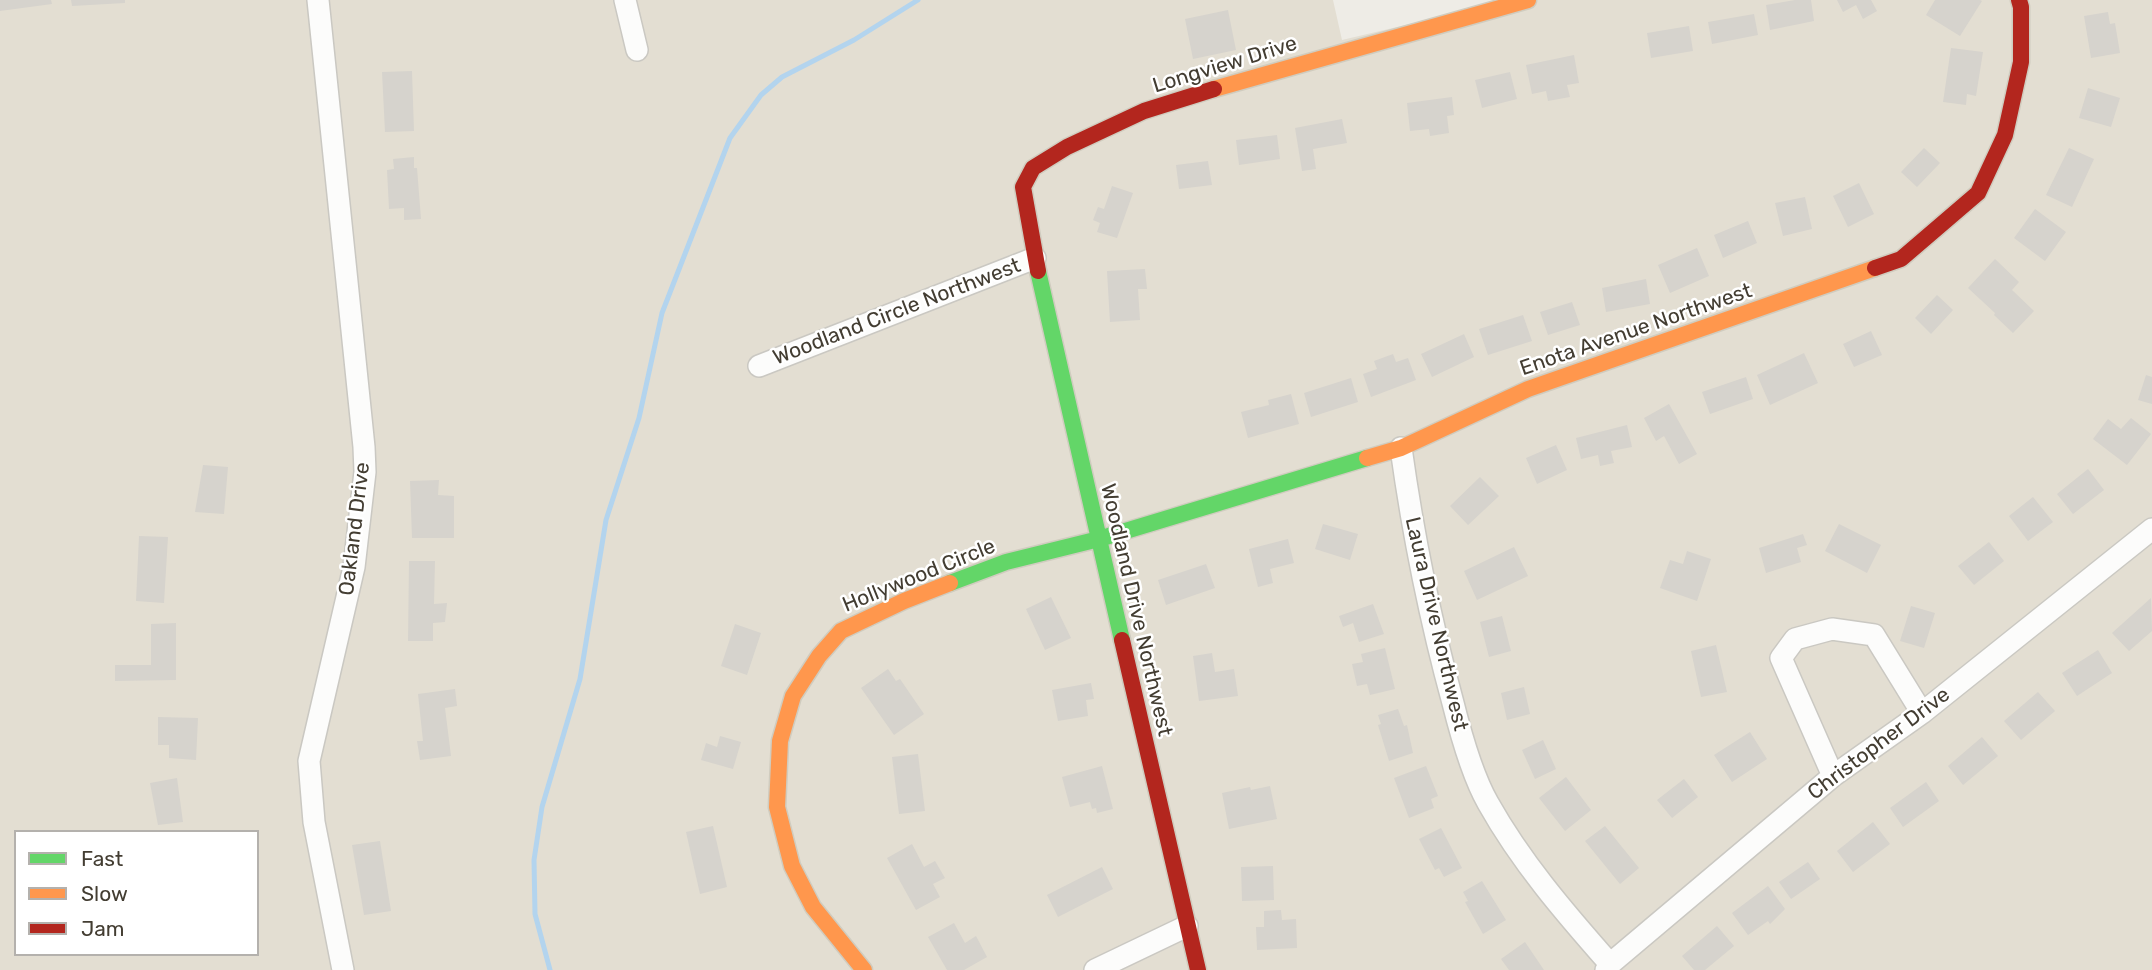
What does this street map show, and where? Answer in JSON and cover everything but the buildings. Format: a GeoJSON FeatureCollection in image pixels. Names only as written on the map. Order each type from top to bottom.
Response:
{"type":"FeatureCollection","features":[{"type":"Feature","properties":{"kind":"street","name":"Oakland Drive"},"geometry":{"type":"LineString","coordinates":[[317,0],[365,472],[354,567],[309,761],[314,822],[343,970]]}},
{"type":"Feature","properties":{"kind":"street"},"geometry":{"type":"LineString","coordinates":[[625,0],[637,50]]}},
{"type":"Feature","properties":{"kind":"street","name":"Longview Drive"},"geometry":{"type":"LineString","coordinates":[[1035,258],[1023,187],[1033,168],[1066,147],[1144,111],[1235,82],[1528,0]]}},
{"type":"Feature","properties":{"kind":"street","name":"Enota Avenue Northwest"},"geometry":{"type":"LineString","coordinates":[[1099,539],[1401,448],[1528,389],[1901,259],[1978,193],[2005,135],[2021,62],[2019,0]]}},
{"type":"Feature","properties":{"kind":"street","name":"Woodland Circle Northwest"},"geometry":{"type":"LineString","coordinates":[[759,366],[1035,258]]}},
{"type":"Feature","properties":{"kind":"street","name":"Woodland Drive Northwest"},"geometry":{"type":"LineString","coordinates":[[1035,258],[1198,970]]}},
{"type":"Feature","properties":{"kind":"street","name":"Laura Drive Northwest"},"geometry":{"type":"LineString","coordinates":[[1401,448],[1412,522],[1437,645],[1464,743],[1486,802],[1545,890],[1608,967]]}},
{"type":"Feature","properties":{"kind":"street","name":"Christopher Drive"},"geometry":{"type":"LineString","coordinates":[[1608,967],[1833,776],[1922,713],[2152,529]]}},
{"type":"Feature","properties":{"kind":"street","name":"Hollywood Circle"},"geometry":{"type":"LineString","coordinates":[[864,970],[813,906],[792,866],[777,807],[780,741],[793,696],[819,656],[841,631],[904,601],[1006,562],[1099,539]]}},
{"type":"Feature","properties":{"kind":"street"},"geometry":{"type":"LineString","coordinates":[[1833,776],[1781,658],[1795,639],[1832,629],[1874,635],[1922,713]]}},
{"type":"Feature","properties":{"kind":"street"},"geometry":{"type":"LineString","coordinates":[[1095,970],[1187,926]]}},
{"type":"Feature","properties":{"kind":"shaded area"},"geometry":{"type":"Polygon","coordinates":[[[0,0],[1333,0],[1342,40],[1511,0],[2152,0],[2152,970],[0,970],[0,0]]]}},
{"type":"Feature","properties":{"kind":"waterway"},"geometry":{"type":"LineString","coordinates":[[550,970],[535,914],[534,860],[542,807],[580,679],[606,520],[639,418],[662,313],[730,138],[761,95],[782,77],[854,40],[918,0]]}},
{"type":"Feature","properties":{"kind":"traffic: fast"},"geometry":{"type":"LineString","coordinates":[[1038,271],[1122,640]]}},
{"type":"Feature","properties":{"kind":"traffic: fast"},"geometry":{"type":"LineString","coordinates":[[950,583],[1006,562],[1099,539],[1367,458]]}},
{"type":"Feature","properties":{"kind":"traffic: slow"},"geometry":{"type":"LineString","coordinates":[[1214,89],[1528,0]]}},
{"type":"Feature","properties":{"kind":"traffic: slow"},"geometry":{"type":"LineString","coordinates":[[1367,458],[1401,448],[1528,389],[1875,268]]}},
{"type":"Feature","properties":{"kind":"traffic: slow"},"geometry":{"type":"LineString","coordinates":[[864,970],[813,907],[792,866],[777,807],[780,741],[793,696],[819,656],[841,631],[950,583]]}},
{"type":"Feature","properties":{"kind":"traffic: jam"},"geometry":{"type":"LineString","coordinates":[[1875,268],[1901,259],[1978,193],[2005,135],[2021,62],[2019,0]]}},
{"type":"Feature","properties":{"kind":"traffic: jam"},"geometry":{"type":"LineString","coordinates":[[1038,271],[1023,187],[1033,168],[1067,147],[1144,111],[1214,89]]}},
{"type":"Feature","properties":{"kind":"traffic: jam"},"geometry":{"type":"LineString","coordinates":[[1122,640],[1198,970]]}}]}
